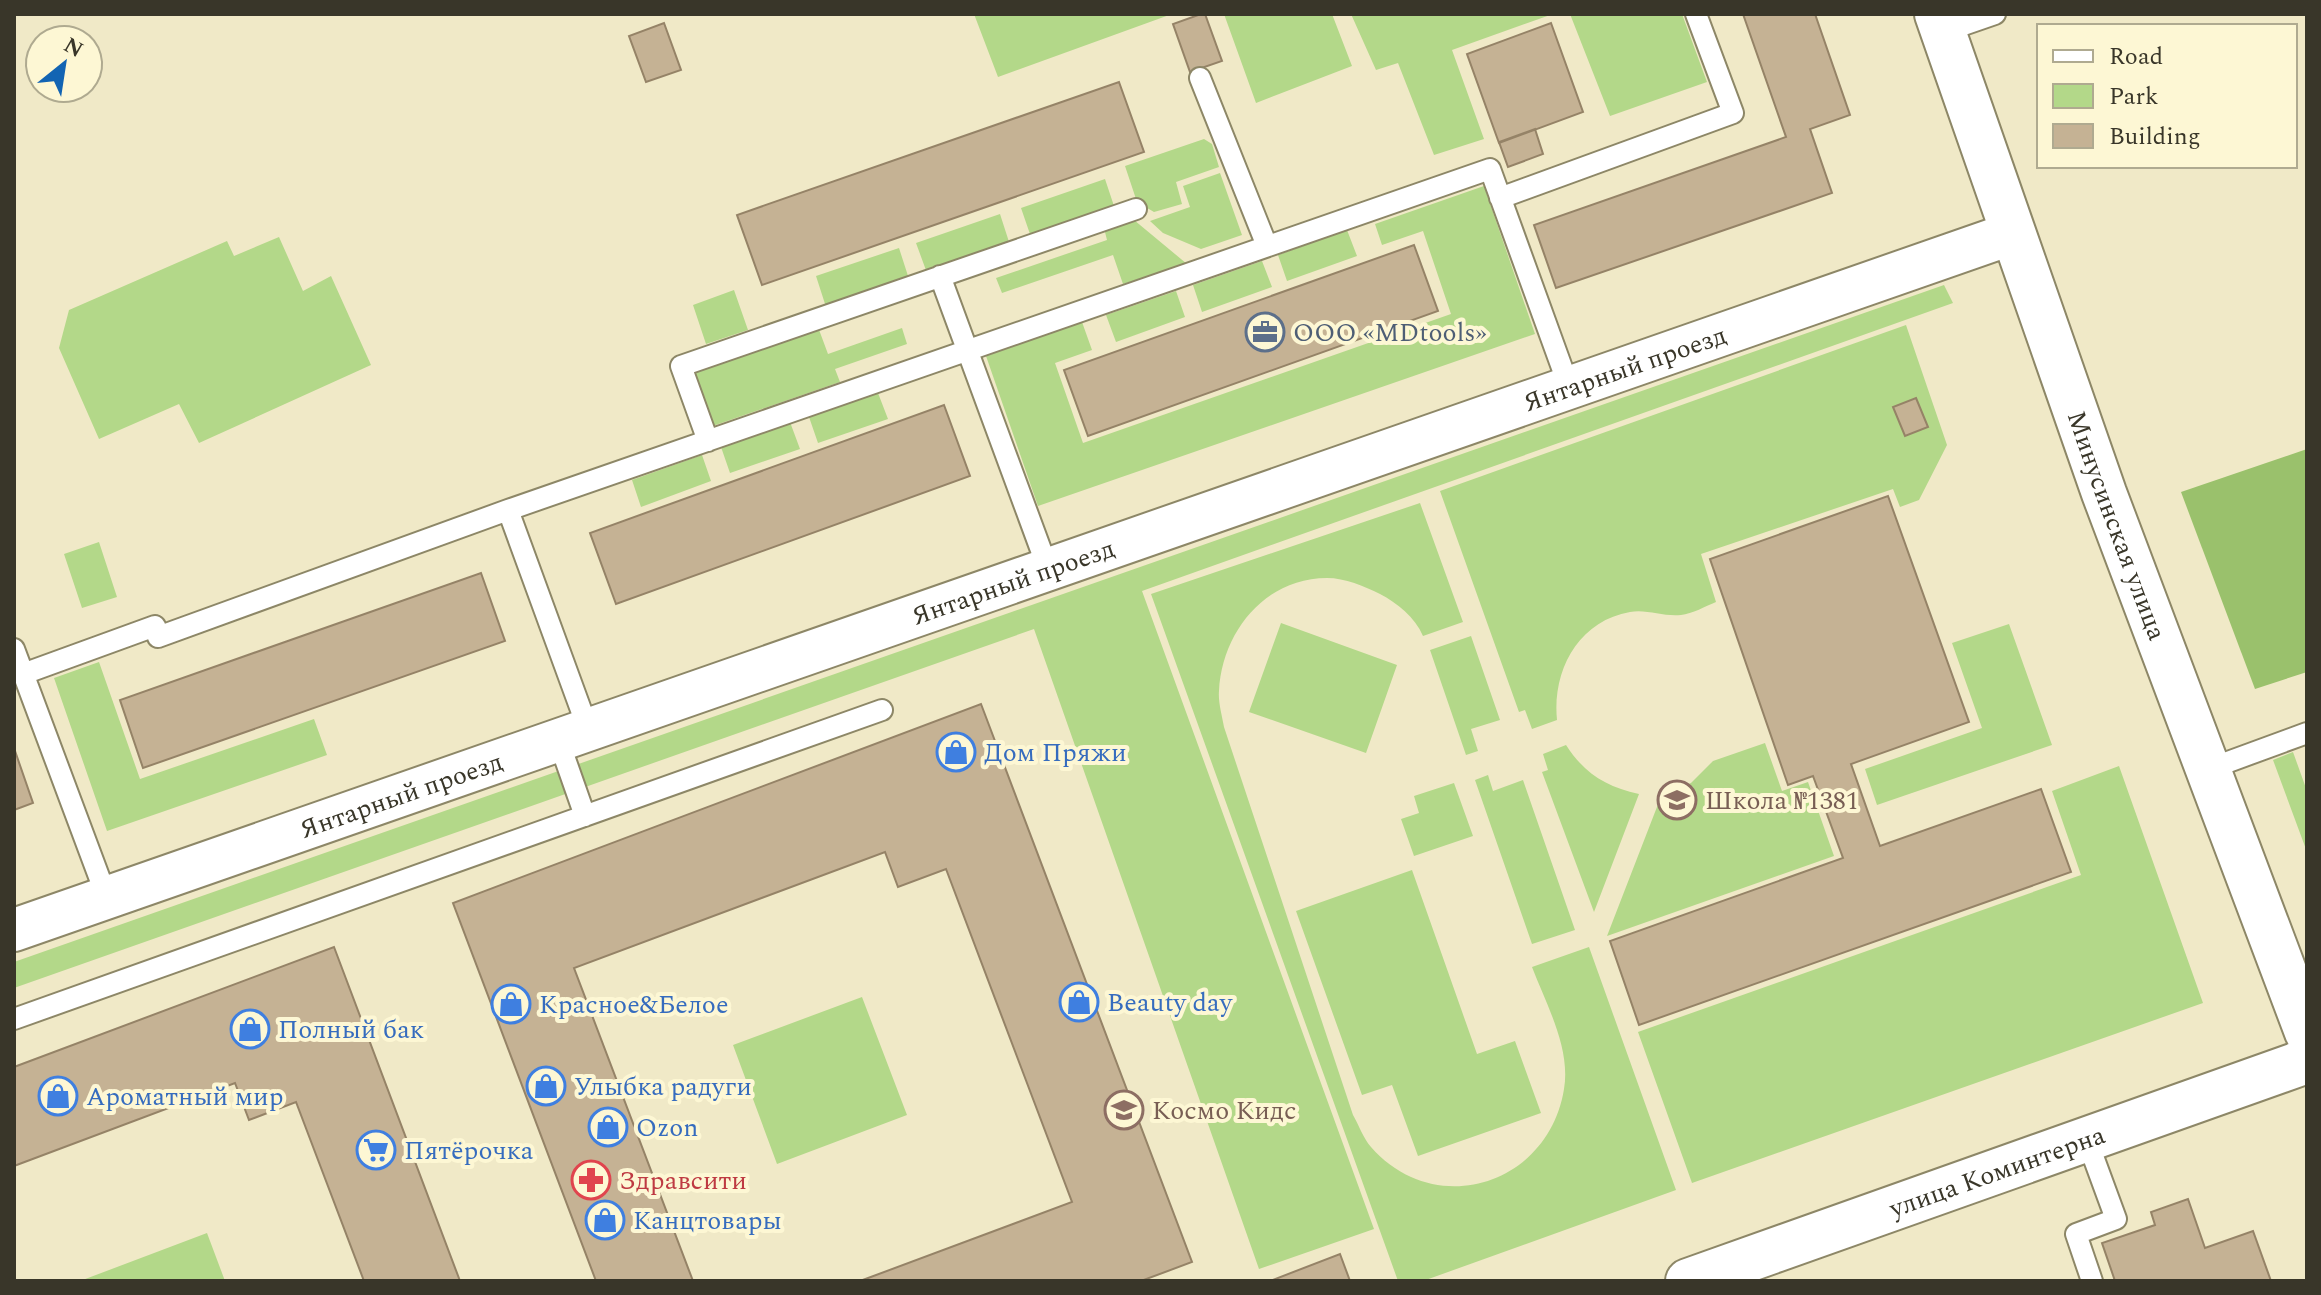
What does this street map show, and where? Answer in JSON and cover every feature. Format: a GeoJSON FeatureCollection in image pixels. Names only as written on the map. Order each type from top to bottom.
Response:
{"type":"FeatureCollection","features":[{"type":"Feature","properties":{"kind":"street","name":"Минусинская улица"},"geometry":{"type":"LineString","coordinates":[[1940,23],[2104,493],[2307,1032]]}},
{"type":"Feature","properties":{"kind":"street","name":"Янтарный проезд"},"geometry":{"type":"LineString","coordinates":[[14,930],[2013,233]]}},
{"type":"Feature","properties":{"kind":"street","name":"улица Коминтерна"},"geometry":{"type":"LineString","coordinates":[[1689,1281],[2307,1061]]}},
{"type":"Feature","properties":{"kind":"lane"},"geometry":{"type":"LineString","coordinates":[[1500,198],[1733,113],[1696,14]]}},
{"type":"Feature","properties":{"kind":"lane"},"geometry":{"type":"LineString","coordinates":[[1940,23],[1995,14]]}},
{"type":"Feature","properties":{"kind":"lane"},"geometry":{"type":"LineString","coordinates":[[1200,78],[1267,246]]}},
{"type":"Feature","properties":{"kind":"lane"},"geometry":{"type":"LineString","coordinates":[[22,689],[155,626],[158,637],[508,510],[1490,169],[1569,387]]}},
{"type":"Feature","properties":{"kind":"lane"},"geometry":{"type":"LineString","coordinates":[[708,441],[681,366],[1136,209]]}},
{"type":"Feature","properties":{"kind":"lane"},"geometry":{"type":"LineString","coordinates":[[940,276],[1048,569]]}},
{"type":"Feature","properties":{"kind":"lane"},"geometry":{"type":"LineString","coordinates":[[508,510],[573,734],[585,816]]}},
{"type":"Feature","properties":{"kind":"lane"},"geometry":{"type":"LineString","coordinates":[[14,649],[22,689],[107,898]]}},
{"type":"Feature","properties":{"kind":"lane"},"geometry":{"type":"LineString","coordinates":[[14,1019],[882,710]]}},
{"type":"Feature","properties":{"kind":"lane"},"geometry":{"type":"LineString","coordinates":[[2209,769],[2307,733]]}},
{"type":"Feature","properties":{"kind":"lane"},"geometry":{"type":"LineString","coordinates":[[2087,1140],[2116,1219],[2076,1234],[2092,1281]]}},
{"type":"Feature","properties":{"kind":"green space"},"geometry":{"type":"Polygon","coordinates":[[[974,14],[1172,14],[998,77],[974,14]]]}},
{"type":"Feature","properties":{"kind":"green space"},"geometry":{"type":"Polygon","coordinates":[[[1224,14],[1332,14],[1352,66],[1256,103],[1224,14]]]}},
{"type":"Feature","properties":{"kind":"green space"},"geometry":{"type":"Polygon","coordinates":[[[1351,14],[1553,14],[1452,50],[1484,139],[1434,155],[1398,63],[1376,70],[1351,14]]]}},
{"type":"Feature","properties":{"kind":"green space"},"geometry":{"type":"Polygon","coordinates":[[[1570,14],[1682,14],[1707,82],[1610,116],[1570,14]]]}},
{"type":"Feature","properties":{"kind":"green space"},"geometry":{"type":"Polygon","coordinates":[[[1204,139],[1212,144],[1219,167],[1176,182],[1182,204],[1154,212],[1137,202],[1125,166],[1204,139]]]}},
{"type":"Feature","properties":{"kind":"green space"},"geometry":{"type":"Polygon","coordinates":[[[1220,173],[1242,235],[1201,249],[1163,233],[1150,221],[1190,207],[1183,186],[1220,173]]]}},
{"type":"Feature","properties":{"kind":"green space"},"geometry":{"type":"Polygon","coordinates":[[[1105,179],[1115,209],[1031,237],[1021,208],[1105,179]]]}},
{"type":"Feature","properties":{"kind":"green space"},"geometry":{"type":"Polygon","coordinates":[[[1484,186],[1535,334],[1038,506],[986,356],[1082,322],[1092,350],[1055,363],[1083,443],[1451,314],[1423,231],[1382,245],[1375,224],[1484,186]]]}},
{"type":"Feature","properties":{"kind":"green space"},"geometry":{"type":"Polygon","coordinates":[[[1000,214],[1010,245],[927,273],[916,243],[1000,214]]]}},
{"type":"Feature","properties":{"kind":"green space"},"geometry":{"type":"Polygon","coordinates":[[[1134,220],[1187,264],[1123,284],[1113,255],[1002,293],[996,278],[1107,240],[1104,228],[1134,220]]]}},
{"type":"Feature","properties":{"kind":"green space"},"geometry":{"type":"Polygon","coordinates":[[[1347,230],[1357,256],[1287,281],[1278,255],[1347,230]]]}},
{"type":"Feature","properties":{"kind":"green space"},"geometry":{"type":"Polygon","coordinates":[[[279,237],[303,291],[331,276],[371,365],[199,443],[179,404],[99,439],[59,348],[69,310],[227,241],[234,256],[279,237]]]}},
{"type":"Feature","properties":{"kind":"green space"},"geometry":{"type":"Polygon","coordinates":[[[899,248],[909,279],[826,307],[816,276],[899,248]]]}},
{"type":"Feature","properties":{"kind":"green space"},"geometry":{"type":"Polygon","coordinates":[[[1262,261],[1272,287],[1202,312],[1193,285],[1262,261]]]}},
{"type":"Feature","properties":{"kind":"green space"},"geometry":{"type":"Polygon","coordinates":[[[1944,285],[1953,303],[1142,591],[1374,1229],[1259,1269],[1034,629],[14,988],[14,962],[1944,285]]]}},
{"type":"Feature","properties":{"kind":"green space"},"geometry":{"type":"Polygon","coordinates":[[[734,290],[748,330],[706,344],[693,305],[734,290]]]}},
{"type":"Feature","properties":{"kind":"green space"},"geometry":{"type":"Polygon","coordinates":[[[1176,291],[1185,317],[1116,342],[1106,315],[1176,291]]]}},
{"type":"Feature","properties":{"kind":"green space"},"geometry":{"type":"Polygon","coordinates":[[[1906,325],[1947,445],[1919,500],[1900,507],[1893,489],[1701,554],[1716,602],[1681,615],[1630,612],[1596,626],[1572,651],[1564,667],[1559,684],[1557,720],[1532,729],[1525,710],[1519,712],[1440,491],[1906,325]]]}},
{"type":"Feature","properties":{"kind":"green space"},"geometry":{"type":"Polygon","coordinates":[[[818,327],[828,354],[902,328],[907,344],[835,369],[840,382],[704,429],[684,375],[818,327]]]}},
{"type":"Feature","properties":{"kind":"green space"},"geometry":{"type":"Polygon","coordinates":[[[878,393],[888,419],[818,443],[809,417],[878,393]]]}},
{"type":"Feature","properties":{"kind":"green space"},"geometry":{"type":"Polygon","coordinates":[[[790,422],[800,449],[730,473],[721,447],[790,422]]]}},
{"type":"Feature","properties":{"kind":"green space"},"geometry":{"type":"Polygon","coordinates":[[[2307,449],[2307,672],[2255,689],[2181,492],[2307,449]]]}},
{"type":"Feature","properties":{"kind":"green space"},"geometry":{"type":"Polygon","coordinates":[[[702,455],[711,481],[641,507],[632,480],[702,455]]]}},
{"type":"Feature","properties":{"kind":"green space"},"geometry":{"type":"Polygon","coordinates":[[[1420,503],[1463,622],[1423,636],[1405,611],[1374,591],[1341,579],[1305,580],[1284,587],[1251,612],[1228,648],[1219,691],[1224,727],[1353,1115],[1371,1147],[1397,1170],[1426,1183],[1457,1186],[1486,1181],[1513,1169],[1537,1149],[1554,1122],[1564,1089],[1561,1042],[1532,967],[1589,947],[1676,1190],[1423,1281],[1398,1281],[1151,594],[1420,503]]]}},
{"type":"Feature","properties":{"kind":"green space"},"geometry":{"type":"Polygon","coordinates":[[[99,542],[117,597],[82,608],[64,554],[99,542]]]}},
{"type":"Feature","properties":{"kind":"green space"},"geometry":{"type":"Polygon","coordinates":[[[1281,623],[1397,665],[1366,753],[1249,712],[1281,623]]]}},
{"type":"Feature","properties":{"kind":"green space"},"geometry":{"type":"Polygon","coordinates":[[[2009,624],[2052,745],[1877,805],[1865,769],[1982,728],[1952,643],[2009,624]]]}},
{"type":"Feature","properties":{"kind":"green space"},"geometry":{"type":"Polygon","coordinates":[[[1471,636],[1500,720],[1471,729],[1478,751],[1466,755],[1430,650],[1471,636]]]}},
{"type":"Feature","properties":{"kind":"green space"},"geometry":{"type":"Polygon","coordinates":[[[99,662],[140,779],[314,719],[327,755],[107,831],[54,678],[99,662]]]}},
{"type":"Feature","properties":{"kind":"green space"},"geometry":{"type":"Polygon","coordinates":[[[1765,743],[1782,791],[1808,782],[1834,856],[1607,936],[1662,794],[1691,783],[1713,761],[1765,743]]]}},
{"type":"Feature","properties":{"kind":"green space"},"geometry":{"type":"Polygon","coordinates":[[[1566,745],[1588,771],[1616,787],[1639,794],[1594,912],[1542,772],[1548,770],[1543,754],[1566,745]]]}},
{"type":"Feature","properties":{"kind":"green space"},"geometry":{"type":"Polygon","coordinates":[[[2293,752],[2307,791],[2307,852],[2273,760],[2293,752]]]}},
{"type":"Feature","properties":{"kind":"green space"},"geometry":{"type":"Polygon","coordinates":[[[2119,766],[2203,1003],[1692,1183],[1638,1032],[2081,875],[2052,791],[2119,766]]]}},
{"type":"Feature","properties":{"kind":"green space"},"geometry":{"type":"Polygon","coordinates":[[[1488,775],[1493,791],[1523,780],[1575,930],[1532,944],[1475,780],[1488,775]]]}},
{"type":"Feature","properties":{"kind":"green space"},"geometry":{"type":"Polygon","coordinates":[[[1454,783],[1473,836],[1414,856],[1401,819],[1419,813],[1414,796],[1454,783]]]}},
{"type":"Feature","properties":{"kind":"green space"},"geometry":{"type":"Polygon","coordinates":[[[1412,870],[1477,1054],[1515,1041],[1541,1113],[1418,1156],[1392,1085],[1362,1095],[1296,911],[1412,870]]]}},
{"type":"Feature","properties":{"kind":"green space"},"geometry":{"type":"Polygon","coordinates":[[[862,997],[907,1115],[777,1164],[733,1045],[862,997]]]}},
{"type":"Feature","properties":{"kind":"green space"},"geometry":{"type":"Polygon","coordinates":[[[207,1233],[225,1281],[80,1281],[207,1233]]]}},
{"type":"Feature","properties":{"kind":"building"},"geometry":{"type":"Polygon","coordinates":[[[1205,14],[1222,61],[1190,72],[1173,24],[1205,14]]]}},
{"type":"Feature","properties":{"kind":"building"},"geometry":{"type":"Polygon","coordinates":[[[1743,14],[1815,14],[1850,115],[1810,129],[1832,193],[1556,288],[1534,225],[1786,137],[1743,14]]]}},
{"type":"Feature","properties":{"kind":"building"},"geometry":{"type":"Polygon","coordinates":[[[664,23],[681,70],[646,82],[629,36],[664,23]]]}},
{"type":"Feature","properties":{"kind":"building"},"geometry":{"type":"Polygon","coordinates":[[[1551,23],[1583,112],[1499,143],[1467,54],[1551,23]]]}},
{"type":"Feature","properties":{"kind":"building"},"geometry":{"type":"Polygon","coordinates":[[[1119,82],[1144,152],[762,285],[737,215],[1119,82]]]}},
{"type":"Feature","properties":{"kind":"building"},"geometry":{"type":"Polygon","coordinates":[[[1535,129],[1543,154],[1508,167],[1499,142],[1535,129]]]}},
{"type":"Feature","properties":{"kind":"building"},"geometry":{"type":"Polygon","coordinates":[[[1414,245],[1438,311],[1088,436],[1064,370],[1414,245]]]}},
{"type":"Feature","properties":{"kind":"building"},"geometry":{"type":"Polygon","coordinates":[[[1916,398],[1928,427],[1905,436],[1893,407],[1916,398]]]}},
{"type":"Feature","properties":{"kind":"building"},"geometry":{"type":"Polygon","coordinates":[[[944,405],[970,476],[616,604],[590,533],[944,405]]]}},
{"type":"Feature","properties":{"kind":"building"},"geometry":{"type":"Polygon","coordinates":[[[1888,496],[1969,722],[1851,764],[1880,846],[2041,789],[2071,872],[1639,1025],[1610,941],[1843,858],[1813,776],[1788,785],[1710,559],[1888,496]]]}},
{"type":"Feature","properties":{"kind":"building"},"geometry":{"type":"Polygon","coordinates":[[[481,573],[505,641],[143,768],[120,700],[481,573]]]}},
{"type":"Feature","properties":{"kind":"building"},"geometry":{"type":"Polygon","coordinates":[[[981,704],[1192,1262],[1141,1281],[860,1281],[1072,1202],[946,869],[898,887],[885,852],[574,968],[693,1281],[596,1281],[453,903],[981,704]]]}},
{"type":"Feature","properties":{"kind":"building"},"geometry":{"type":"Polygon","coordinates":[[[14,748],[33,803],[14,810],[14,748]]]}},
{"type":"Feature","properties":{"kind":"building"},"geometry":{"type":"Polygon","coordinates":[[[334,947],[460,1281],[364,1281],[296,1102],[249,1120],[235,1083],[14,1166],[14,1067],[334,947]]]}},
{"type":"Feature","properties":{"kind":"building"},"geometry":{"type":"Polygon","coordinates":[[[2188,1199],[2205,1248],[2253,1231],[2271,1281],[2115,1281],[2102,1243],[2155,1225],[2151,1212],[2188,1199]]]}},
{"type":"Feature","properties":{"kind":"building"},"geometry":{"type":"Polygon","coordinates":[[[1340,1254],[1350,1281],[1270,1281],[1340,1254]]]}},
{"type":"Feature","properties":{"kind":"place","name":"ООО «MDtools»"},"geometry":{"type":"Point","coordinates":[1265,332]}},
{"type":"Feature","properties":{"kind":"place","name":"Дом Пряжи"},"geometry":{"type":"Point","coordinates":[956,752]}},
{"type":"Feature","properties":{"kind":"place","name":"Школа №1381"},"geometry":{"type":"Point","coordinates":[1677,800]}},
{"type":"Feature","properties":{"kind":"place","name":"Beauty day"},"geometry":{"type":"Point","coordinates":[1079,1002]}},
{"type":"Feature","properties":{"kind":"place","name":"Красное&Белое"},"geometry":{"type":"Point","coordinates":[511,1004]}},
{"type":"Feature","properties":{"kind":"place","name":"Полный бак"},"geometry":{"type":"Point","coordinates":[250,1029]}},
{"type":"Feature","properties":{"kind":"place","name":"Улыбка радуги"},"geometry":{"type":"Point","coordinates":[546,1086]}},
{"type":"Feature","properties":{"kind":"place","name":"Ароматный мир"},"geometry":{"type":"Point","coordinates":[58,1096]}},
{"type":"Feature","properties":{"kind":"place","name":"Космо Кидс"},"geometry":{"type":"Point","coordinates":[1124,1110]}},
{"type":"Feature","properties":{"kind":"place","name":"Ozon"},"geometry":{"type":"Point","coordinates":[608,1127]}},
{"type":"Feature","properties":{"kind":"place","name":"Пятёрочка"},"geometry":{"type":"Point","coordinates":[376,1150]}},
{"type":"Feature","properties":{"kind":"place","name":"Здравсити"},"geometry":{"type":"Point","coordinates":[591,1180]}},
{"type":"Feature","properties":{"kind":"place","name":"Канцтовары"},"geometry":{"type":"Point","coordinates":[605,1220]}}]}
